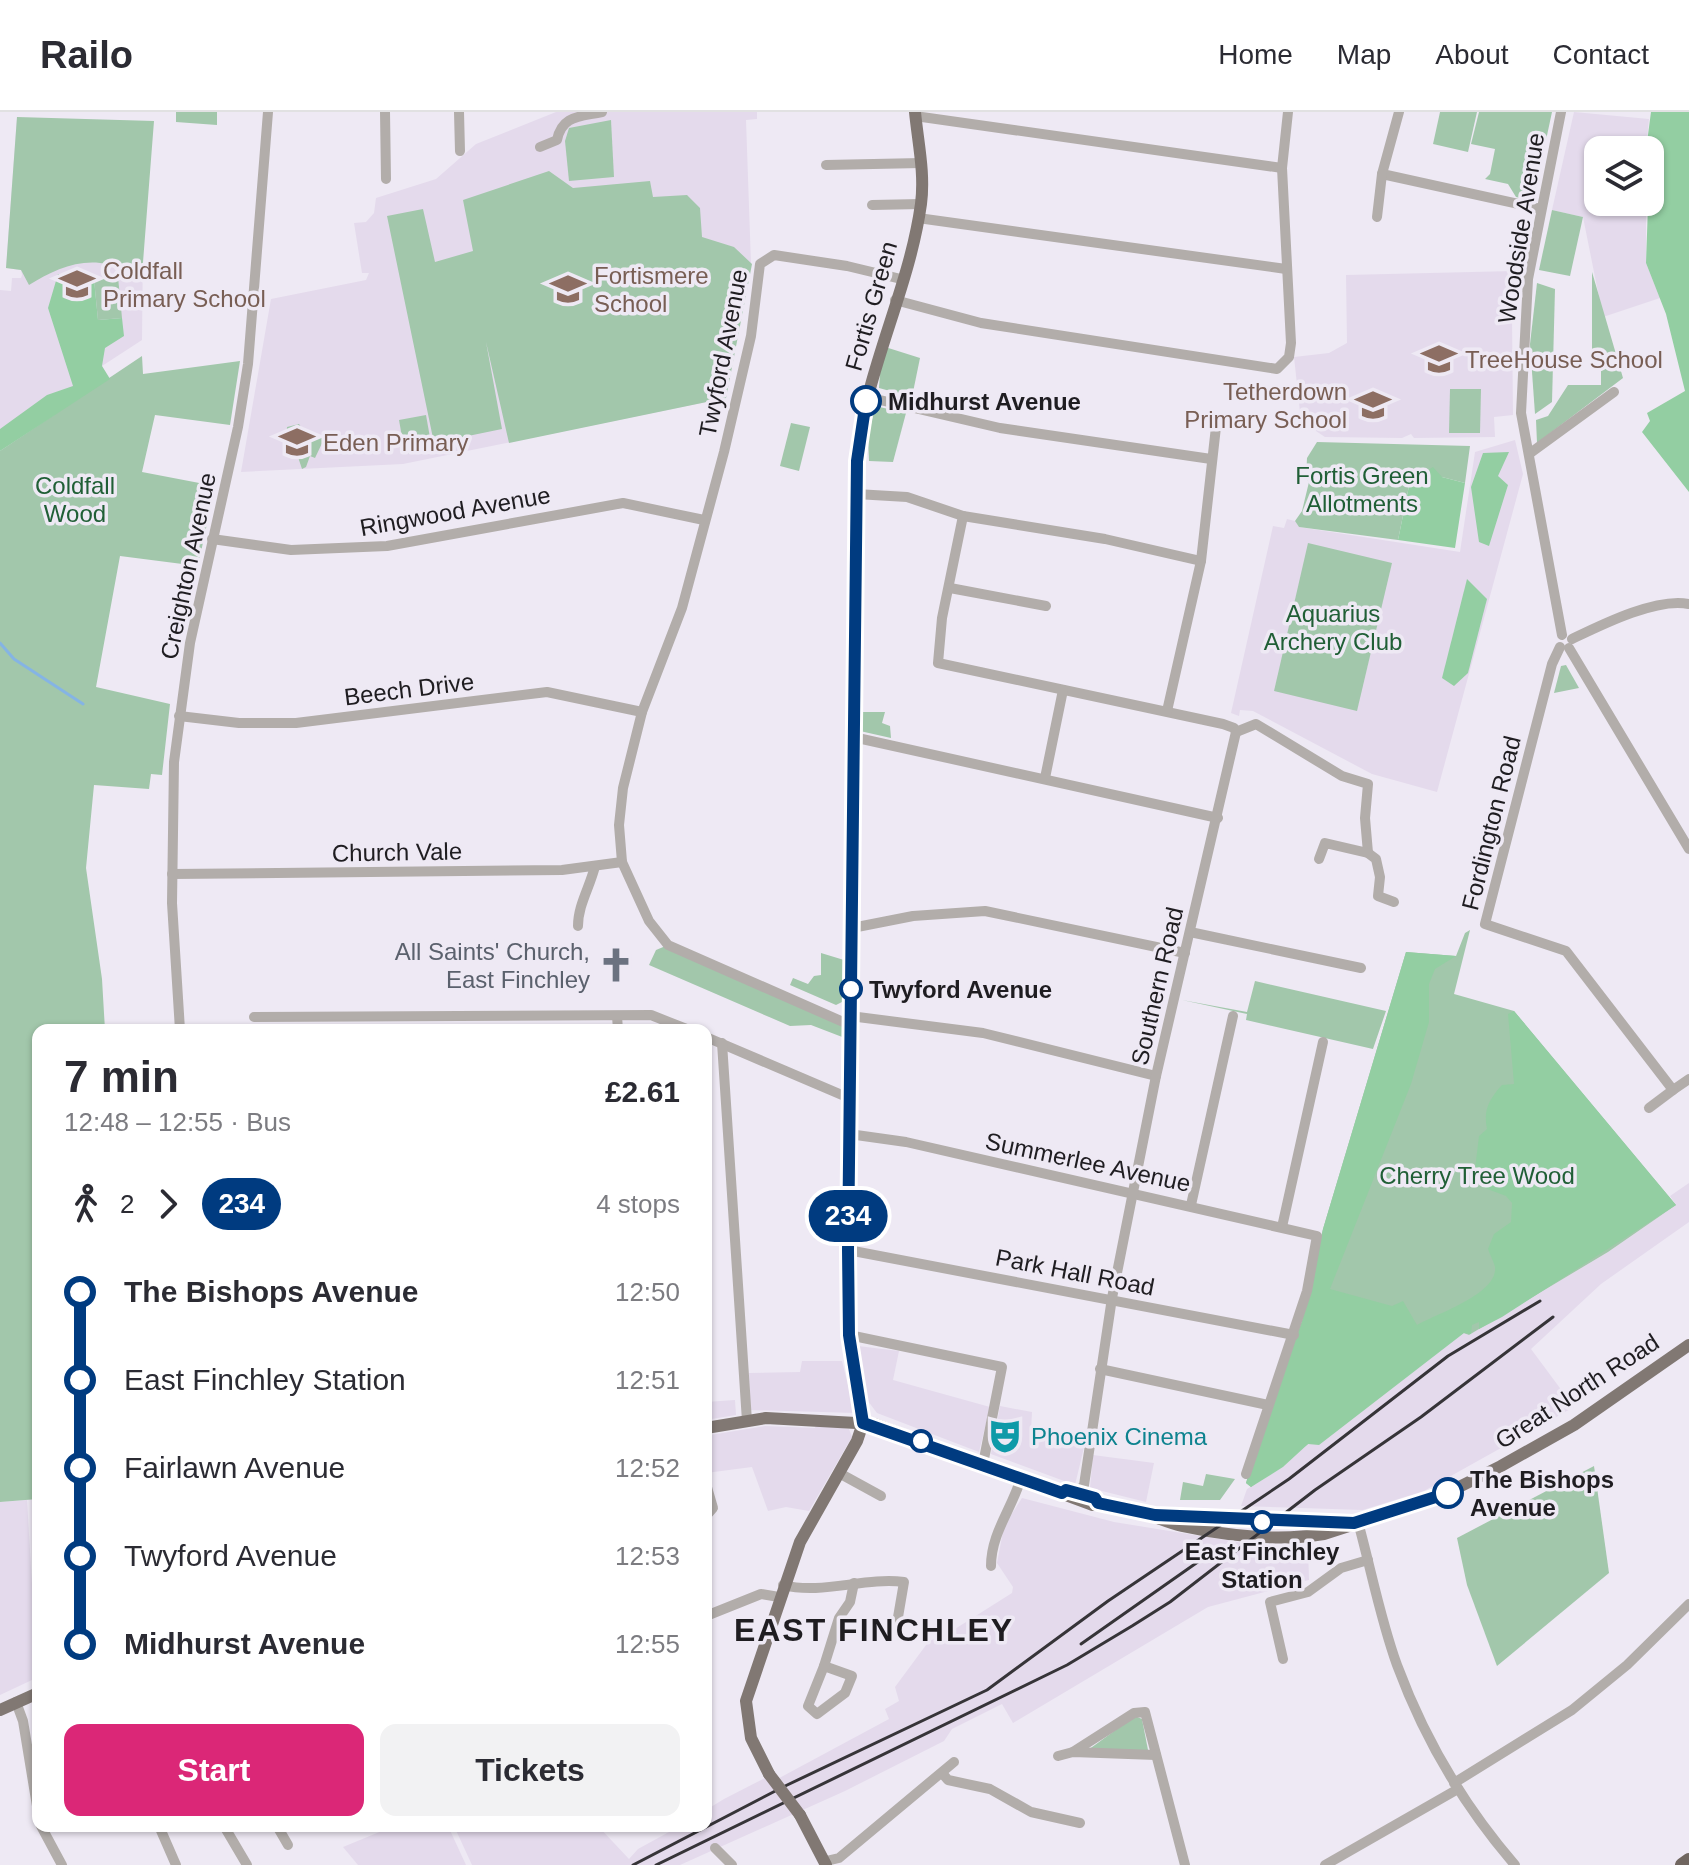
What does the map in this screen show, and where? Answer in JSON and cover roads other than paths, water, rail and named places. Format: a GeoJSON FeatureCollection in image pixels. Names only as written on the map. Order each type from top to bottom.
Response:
{"type":"FeatureCollection","features":[{"type":"Feature","properties":{"kind":"highway"},"geometry":{"type":"LineString","coordinates":[[1682,1865],[1689,1860]]}},
{"type":"Feature","properties":{"kind":"main road","name":"Fortis Green"},"geometry":{"type":"LineString","coordinates":[[863,1423],[849,1335],[848,1250],[856,494],[859,436],[867,397],[921,204],[921,163],[915,114]]}},
{"type":"Feature","properties":{"kind":"main road","name":"Great North Road"},"geometry":{"type":"LineString","coordinates":[[1155,1515],[1184,1526],[1240,1536],[1303,1537],[1439,1497],[1574,1425],[1689,1345]]}},
{"type":"Feature","properties":{"kind":"main road"},"geometry":{"type":"LineString","coordinates":[[712,1427],[766,1418],[863,1423],[1062,1493],[1081,1489],[1098,1503]]}},
{"type":"Feature","properties":{"kind":"main road"},"geometry":{"type":"LineString","coordinates":[[826,1863],[800,1815],[769,1774],[751,1738],[746,1701],[800,1542],[857,1441],[863,1423]]}},
{"type":"Feature","properties":{"kind":"main road"},"geometry":{"type":"LineString","coordinates":[[1062,1493],[1065,1498],[1093,1505],[1098,1503],[1155,1515]]}},
{"type":"Feature","properties":{"kind":"main road","name":"Great North Road"},"geometry":{"type":"LineString","coordinates":[[1155,1515],[1177,1513],[1266,1522],[1356,1523]]}},
{"type":"Feature","properties":{"kind":"main road"},"geometry":{"type":"LineString","coordinates":[[0,1710],[32,1695]]}},
{"type":"Feature","properties":{"kind":"street","name":"Creighton Avenue"},"geometry":{"type":"LineString","coordinates":[[180,1024],[171,793],[190,643],[238,427],[248,364],[268,112]]}},
{"type":"Feature","properties":{"kind":"street"},"geometry":{"type":"LineString","coordinates":[[385,112],[386,179]]}},
{"type":"Feature","properties":{"kind":"street"},"geometry":{"type":"LineString","coordinates":[[459,112],[460,151]]}},
{"type":"Feature","properties":{"kind":"street"},"geometry":{"type":"LineString","coordinates":[[540,147],[557,140],[560,126],[567,119],[602,112]]}},
{"type":"Feature","properties":{"kind":"street"},"geometry":{"type":"LineString","coordinates":[[895,300],[981,323],[1272,370],[1284,365],[1291,343],[1282,168],[1288,112]]}},
{"type":"Feature","properties":{"kind":"street"},"geometry":{"type":"LineString","coordinates":[[1377,217],[1382,174],[1399,112]]}},
{"type":"Feature","properties":{"kind":"street","name":"Woodside Avenue"},"geometry":{"type":"LineString","coordinates":[[1561,112],[1528,279],[1522,420],[1566,642],[1689,849]]}},
{"type":"Feature","properties":{"kind":"street"},"geometry":{"type":"LineString","coordinates":[[915,114],[1282,168]]}},
{"type":"Feature","properties":{"kind":"street"},"geometry":{"type":"LineString","coordinates":[[826,165],[921,163]]}},
{"type":"Feature","properties":{"kind":"street"},"geometry":{"type":"LineString","coordinates":[[1382,174],[1541,209]]}},
{"type":"Feature","properties":{"kind":"street"},"geometry":{"type":"LineString","coordinates":[[872,205],[921,204]]}},
{"type":"Feature","properties":{"kind":"street"},"geometry":{"type":"LineString","coordinates":[[918,218],[1286,269]]}},
{"type":"Feature","properties":{"kind":"street","name":"Twyford Avenue"},"geometry":{"type":"LineString","coordinates":[[901,279],[847,266],[774,255],[760,264],[751,336],[682,608],[642,712],[623,788],[619,825],[622,862],[649,921],[668,945],[850,1020],[983,1033],[1156,1076]]}},
{"type":"Feature","properties":{"kind":"street"},"geometry":{"type":"LineString","coordinates":[[1529,454],[1614,392]]}},
{"type":"Feature","properties":{"kind":"street"},"geometry":{"type":"LineString","coordinates":[[867,397],[1000,428],[1211,459]]}},
{"type":"Feature","properties":{"kind":"street"},"geometry":{"type":"LineString","coordinates":[[1167,711],[1201,561],[1217,418]]}},
{"type":"Feature","properties":{"kind":"street"},"geometry":{"type":"LineString","coordinates":[[856,494],[907,497],[963,516],[1105,539],[1201,561]]}},
{"type":"Feature","properties":{"kind":"street","name":"Ringwood Avenue"},"geometry":{"type":"LineString","coordinates":[[212,539],[291,550],[352,549],[429,540],[623,503],[704,520]]}},
{"type":"Feature","properties":{"kind":"street"},"geometry":{"type":"LineString","coordinates":[[963,516],[938,663],[1167,711],[1231,726],[1236,732],[1256,724],[1342,776],[1368,784],[1365,818],[1368,853]]}},
{"type":"Feature","properties":{"kind":"street"},"geometry":{"type":"LineString","coordinates":[[950,588],[1046,606]]}},
{"type":"Feature","properties":{"kind":"street"},"geometry":{"type":"LineString","coordinates":[[1566,642],[1648,608],[1674,601],[1689,604]]}},
{"type":"Feature","properties":{"kind":"street","name":"Fordington Road"},"geometry":{"type":"LineString","coordinates":[[1566,642],[1552,664],[1485,924],[1566,951],[1673,1090]]}},
{"type":"Feature","properties":{"kind":"street"},"geometry":{"type":"LineString","coordinates":[[1045,778],[1063,690]]}},
{"type":"Feature","properties":{"kind":"street","name":"Beech Drive"},"geometry":{"type":"LineString","coordinates":[[179,716],[239,723],[296,723],[547,692],[642,712]]}},
{"type":"Feature","properties":{"kind":"street","name":"Southern Road"},"geometry":{"type":"LineString","coordinates":[[1081,1489],[1112,1298],[1156,1076],[1236,732]]}},
{"type":"Feature","properties":{"kind":"street"},"geometry":{"type":"LineString","coordinates":[[853,737],[1218,818]]}},
{"type":"Feature","properties":{"kind":"street"},"geometry":{"type":"LineString","coordinates":[[1319,859],[1325,843],[1368,853],[1376,859],[1380,877],[1378,896],[1394,902]]}},
{"type":"Feature","properties":{"kind":"street","name":"Church Vale"},"geometry":{"type":"LineString","coordinates":[[172,874],[562,870],[622,862]]}},
{"type":"Feature","properties":{"kind":"street"},"geometry":{"type":"LineString","coordinates":[[578,926],[578,908],[588,894],[595,866]]}},
{"type":"Feature","properties":{"kind":"street"},"geometry":{"type":"LineString","coordinates":[[852,928],[913,916],[985,911],[1185,953]]}},
{"type":"Feature","properties":{"kind":"street"},"geometry":{"type":"LineString","coordinates":[[1190,932],[1361,968]]}},
{"type":"Feature","properties":{"kind":"street"},"geometry":{"type":"LineString","coordinates":[[254,1017],[309,1024],[411,1017],[651,1015],[674,1024]]}},
{"type":"Feature","properties":{"kind":"street"},"geometry":{"type":"LineString","coordinates":[[617,1016],[618,1024]]}},
{"type":"Feature","properties":{"kind":"street"},"geometry":{"type":"LineString","coordinates":[[1191,1205],[1233,1016]]}},
{"type":"Feature","properties":{"kind":"street"},"geometry":{"type":"LineString","coordinates":[[411,1017],[412,1024]]}},
{"type":"Feature","properties":{"kind":"street"},"geometry":{"type":"LineString","coordinates":[[515,1017],[516,1024]]}},
{"type":"Feature","properties":{"kind":"street"},"geometry":{"type":"LineString","coordinates":[[712,1039],[849,1098]]}},
{"type":"Feature","properties":{"kind":"street"},"geometry":{"type":"LineString","coordinates":[[1282,1227],[1323,1042]]}},
{"type":"Feature","properties":{"kind":"street"},"geometry":{"type":"LineString","coordinates":[[722,1043],[747,1421]]}},
{"type":"Feature","properties":{"kind":"street"},"geometry":{"type":"LineString","coordinates":[[1649,1108],[1689,1079]]}},
{"type":"Feature","properties":{"kind":"street","name":"Summerlee Avenue"},"geometry":{"type":"LineString","coordinates":[[849,1134],[906,1142],[1317,1236],[1307,1291],[1294,1335]]}},
{"type":"Feature","properties":{"kind":"street","name":"Park Hall Road"},"geometry":{"type":"LineString","coordinates":[[848,1250],[1294,1335]]}},
{"type":"Feature","properties":{"kind":"street"},"geometry":{"type":"LineString","coordinates":[[849,1335],[1002,1367],[983,1464]]}},
{"type":"Feature","properties":{"kind":"street"},"geometry":{"type":"LineString","coordinates":[[1246,1474],[1294,1335]]}},
{"type":"Feature","properties":{"kind":"street"},"geometry":{"type":"LineString","coordinates":[[1100,1369],[1268,1405]]}},
{"type":"Feature","properties":{"kind":"street"},"geometry":{"type":"LineString","coordinates":[[839,1473],[881,1496]]}},
{"type":"Feature","properties":{"kind":"street"},"geometry":{"type":"LineString","coordinates":[[991,1566],[999,1523],[1013,1504],[1021,1478]]}},
{"type":"Feature","properties":{"kind":"street"},"geometry":{"type":"LineString","coordinates":[[1356,1523],[1397,1665],[1456,1786],[1484,1829],[1515,1865]]}},
{"type":"Feature","properties":{"kind":"street"},"geometry":{"type":"LineString","coordinates":[[1283,1659],[1270,1602],[1308,1592],[1341,1568],[1368,1560]]}},
{"type":"Feature","properties":{"kind":"street"},"geometry":{"type":"LineString","coordinates":[[712,1614],[761,1594],[884,1579],[904,1582],[897,1623]]}},
{"type":"Feature","properties":{"kind":"street"},"geometry":{"type":"LineString","coordinates":[[824,1666],[852,1676],[845,1693],[817,1714],[808,1706],[854,1583]]}},
{"type":"Feature","properties":{"kind":"street"},"geometry":{"type":"LineString","coordinates":[[1325,1865],[1456,1786],[1572,1710],[1627,1665],[1689,1604]]}},
{"type":"Feature","properties":{"kind":"street"},"geometry":{"type":"LineString","coordinates":[[16,1702],[23,1721],[32,1776]]}},
{"type":"Feature","properties":{"kind":"street"},"geometry":{"type":"LineString","coordinates":[[1073,1752],[1134,1713],[1145,1712],[1185,1865]]}},
{"type":"Feature","properties":{"kind":"street"},"geometry":{"type":"LineString","coordinates":[[1058,1756],[1073,1752],[1156,1755]]}},
{"type":"Feature","properties":{"kind":"street"},"geometry":{"type":"LineString","coordinates":[[826,1863],[839,1858],[954,1762]]}},
{"type":"Feature","properties":{"kind":"street"},"geometry":{"type":"LineString","coordinates":[[942,1773],[948,1780],[990,1789],[1031,1812],[1080,1823]]}},
{"type":"Feature","properties":{"kind":"street"},"geometry":{"type":"LineString","coordinates":[[44,1832],[62,1865]]}},
{"type":"Feature","properties":{"kind":"street"},"geometry":{"type":"LineString","coordinates":[[162,1832],[176,1865]]}},
{"type":"Feature","properties":{"kind":"street"},"geometry":{"type":"LineString","coordinates":[[228,1832],[247,1865]]}},
{"type":"Feature","properties":{"kind":"street"},"geometry":{"type":"LineString","coordinates":[[280,1832],[288,1845]]}},
{"type":"Feature","properties":{"kind":"street"},"geometry":{"type":"LineString","coordinates":[[715,1848],[732,1865]]}},
{"type":"Feature","properties":{"kind":"waterway"},"geometry":{"type":"LineString","coordinates":[[0,643],[14,659],[83,704]]}},
{"type":"Feature","properties":{"kind":"railway"},"geometry":{"type":"LineString","coordinates":[[712,1824],[987,1690],[1108,1601],[1289,1479],[1448,1356],[1540,1301]]}},
{"type":"Feature","properties":{"kind":"railway"},"geometry":{"type":"LineString","coordinates":[[656,1865],[1067,1665],[1132,1626],[1170,1602],[1315,1490],[1421,1417],[1553,1317]]}},
{"type":"Feature","properties":{"kind":"railway"},"geometry":{"type":"LineString","coordinates":[[1081,1644],[1212,1552]]}},
{"type":"Feature","properties":{"kind":"railway"},"geometry":{"type":"LineString","coordinates":[[633,1865],[696,1832]]}},
{"type":"Feature","properties":{"kind":"place","name":"Coldfall Primary School"},"geometry":{"type":"Point","coordinates":[77,284]}},
{"type":"Feature","properties":{"kind":"place","name":"Fortismere School"},"geometry":{"type":"Point","coordinates":[568,289]}},
{"type":"Feature","properties":{"kind":"place","name":"TreeHouse School"},"geometry":{"type":"Point","coordinates":[1439,359]}},
{"type":"Feature","properties":{"kind":"place","name":"Midhurst Avenue"},"geometry":{"type":"Point","coordinates":[866,401]}},
{"type":"Feature","properties":{"kind":"place","name":"Tetherdown Primary School"},"geometry":{"type":"Point","coordinates":[1373,405]}},
{"type":"Feature","properties":{"kind":"place","name":"Eden Primary"},"geometry":{"type":"Point","coordinates":[297,442]}},
{"type":"Feature","properties":{"kind":"place","name":"All Saints' Church, East Finchley"},"geometry":{"type":"Point","coordinates":[616,965]}},
{"type":"Feature","properties":{"kind":"place","name":"Twyford Avenue"},"geometry":{"type":"Point","coordinates":[851,989]}},
{"type":"Feature","properties":{"kind":"place","name":"Phoenix Cinema"},"geometry":{"type":"Point","coordinates":[1005,1436]}},
{"type":"Feature","properties":{"kind":"place","name":"The Bishops Avenue"},"geometry":{"type":"Point","coordinates":[1448,1493]}},
{"type":"Feature","properties":{"kind":"place","name":"East Finchley Station"},"geometry":{"type":"Point","coordinates":[1262,1522]}},
{"type":"Feature","properties":{"kind":"district","name":"EAST FINCHLEY"},"geometry":{"type":"Point","coordinates":[874,1630]}},
{"type":"Feature","properties":{"kind":"park label","name":"Fortis Green Allotments"},"geometry":{"type":"Point","coordinates":[1362,489]}},
{"type":"Feature","properties":{"kind":"park label","name":"Coldfall Wood"},"geometry":{"type":"Point","coordinates":[75,499]}},
{"type":"Feature","properties":{"kind":"park label","name":"Aquarius Archery Club"},"geometry":{"type":"Point","coordinates":[1333,627]}},
{"type":"Feature","properties":{"kind":"park label","name":"Cherry Tree Wood"},"geometry":{"type":"Point","coordinates":[1477,1175]}}]}
